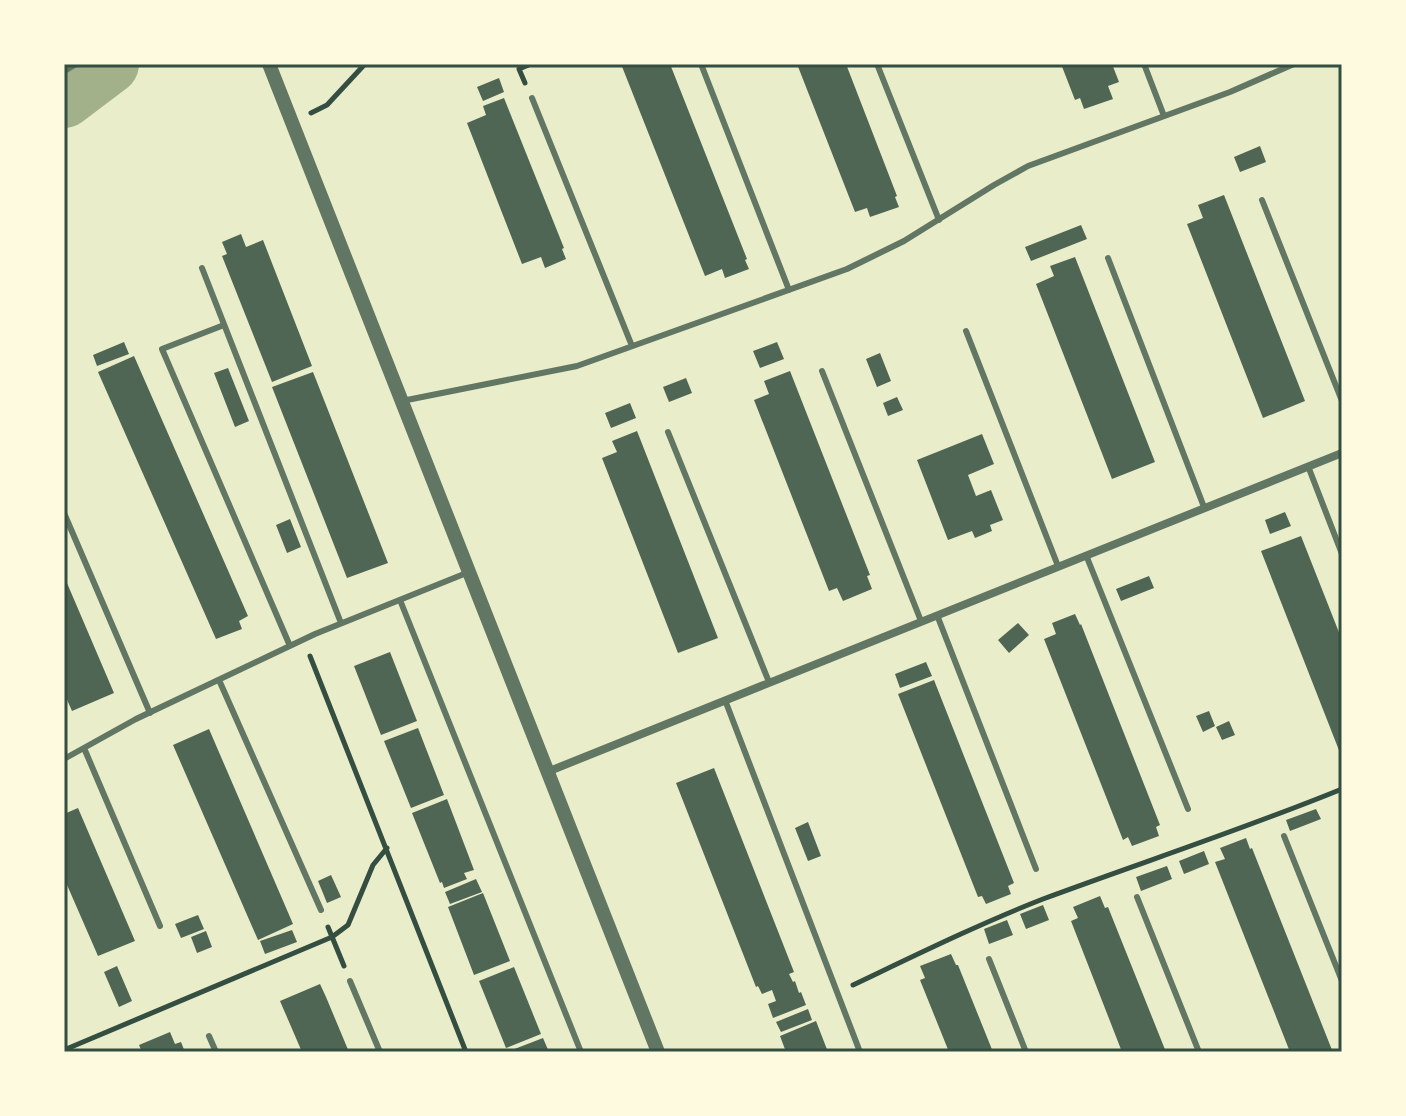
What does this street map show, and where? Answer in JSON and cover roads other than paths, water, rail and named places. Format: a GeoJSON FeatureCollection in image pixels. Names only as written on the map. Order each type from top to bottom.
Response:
{"type":"FeatureCollection","features":[{"type":"Feature","properties":{"kind":"street"},"geometry":{"type":"LineString","coordinates":[[64,70],[74,64]]}},
{"type":"Feature","properties":{"kind":"street"},"geometry":{"type":"LineString","coordinates":[[269,64],[658,1052]]}},
{"type":"Feature","properties":{"kind":"street"},"geometry":{"type":"LineString","coordinates":[[547,772],[1342,453]]}},
{"type":"Feature","properties":{"kind":"lane"},"geometry":{"type":"LineString","coordinates":[[701,64],[789,290]]}},
{"type":"Feature","properties":{"kind":"lane"},"geometry":{"type":"LineString","coordinates":[[877,64],[939,220]]}},
{"type":"Feature","properties":{"kind":"lane"},"geometry":{"type":"LineString","coordinates":[[1144,64],[1164,116]]}},
{"type":"Feature","properties":{"kind":"lane"},"geometry":{"type":"LineString","coordinates":[[402,401],[577,366],[847,269],[904,241],[1028,166],[1230,92],[1294,64]]}},
{"type":"Feature","properties":{"kind":"lane"},"geometry":{"type":"LineString","coordinates":[[532,98],[632,346]]}},
{"type":"Feature","properties":{"kind":"lane"},"geometry":{"type":"LineString","coordinates":[[1262,200],[1342,401]]}},
{"type":"Feature","properties":{"kind":"lane"},"geometry":{"type":"LineString","coordinates":[[1108,258],[1204,507]]}},
{"type":"Feature","properties":{"kind":"lane"},"geometry":{"type":"LineString","coordinates":[[202,268],[341,623]]}},
{"type":"Feature","properties":{"kind":"lane"},"geometry":{"type":"LineString","coordinates":[[224,325],[162,349],[290,646]]}},
{"type":"Feature","properties":{"kind":"lane"},"geometry":{"type":"LineString","coordinates":[[966,331],[1058,566]]}},
{"type":"Feature","properties":{"kind":"lane"},"geometry":{"type":"LineString","coordinates":[[822,371],[921,621]]}},
{"type":"Feature","properties":{"kind":"lane"},"geometry":{"type":"LineString","coordinates":[[668,432],[769,682]]}},
{"type":"Feature","properties":{"kind":"lane"},"geometry":{"type":"LineString","coordinates":[[1308,466],[1342,554]]}},
{"type":"Feature","properties":{"kind":"lane"},"geometry":{"type":"LineString","coordinates":[[64,513],[150,713]]}},
{"type":"Feature","properties":{"kind":"lane"},"geometry":{"type":"LineString","coordinates":[[1086,555],[1188,809]]}},
{"type":"Feature","properties":{"kind":"lane"},"geometry":{"type":"LineString","coordinates":[[64,759],[150,713],[290,646],[469,572]]}},
{"type":"Feature","properties":{"kind":"lane"},"geometry":{"type":"LineString","coordinates":[[400,600],[581,1052]]}},
{"type":"Feature","properties":{"kind":"lane"},"geometry":{"type":"LineString","coordinates":[[937,615],[1036,869]]}},
{"type":"Feature","properties":{"kind":"lane"},"geometry":{"type":"LineString","coordinates":[[219,680],[321,910]]}},
{"type":"Feature","properties":{"kind":"lane"},"geometry":{"type":"LineString","coordinates":[[725,700],[860,1052]]}},
{"type":"Feature","properties":{"kind":"lane"},"geometry":{"type":"LineString","coordinates":[[84,748],[160,926]]}},
{"type":"Feature","properties":{"kind":"lane"},"geometry":{"type":"LineString","coordinates":[[1284,836],[1342,981]]}},
{"type":"Feature","properties":{"kind":"lane"},"geometry":{"type":"LineString","coordinates":[[1137,897],[1199,1052]]}},
{"type":"Feature","properties":{"kind":"lane"},"geometry":{"type":"LineString","coordinates":[[989,959],[1026,1052]]}},
{"type":"Feature","properties":{"kind":"lane"},"geometry":{"type":"LineString","coordinates":[[350,981],[380,1052]]}},
{"type":"Feature","properties":{"kind":"lane"},"geometry":{"type":"LineString","coordinates":[[209,1036],[216,1052]]}},
{"type":"Feature","properties":{"kind":"waterway"},"geometry":{"type":"LineString","coordinates":[[64,98],[109,64]]}}]}
